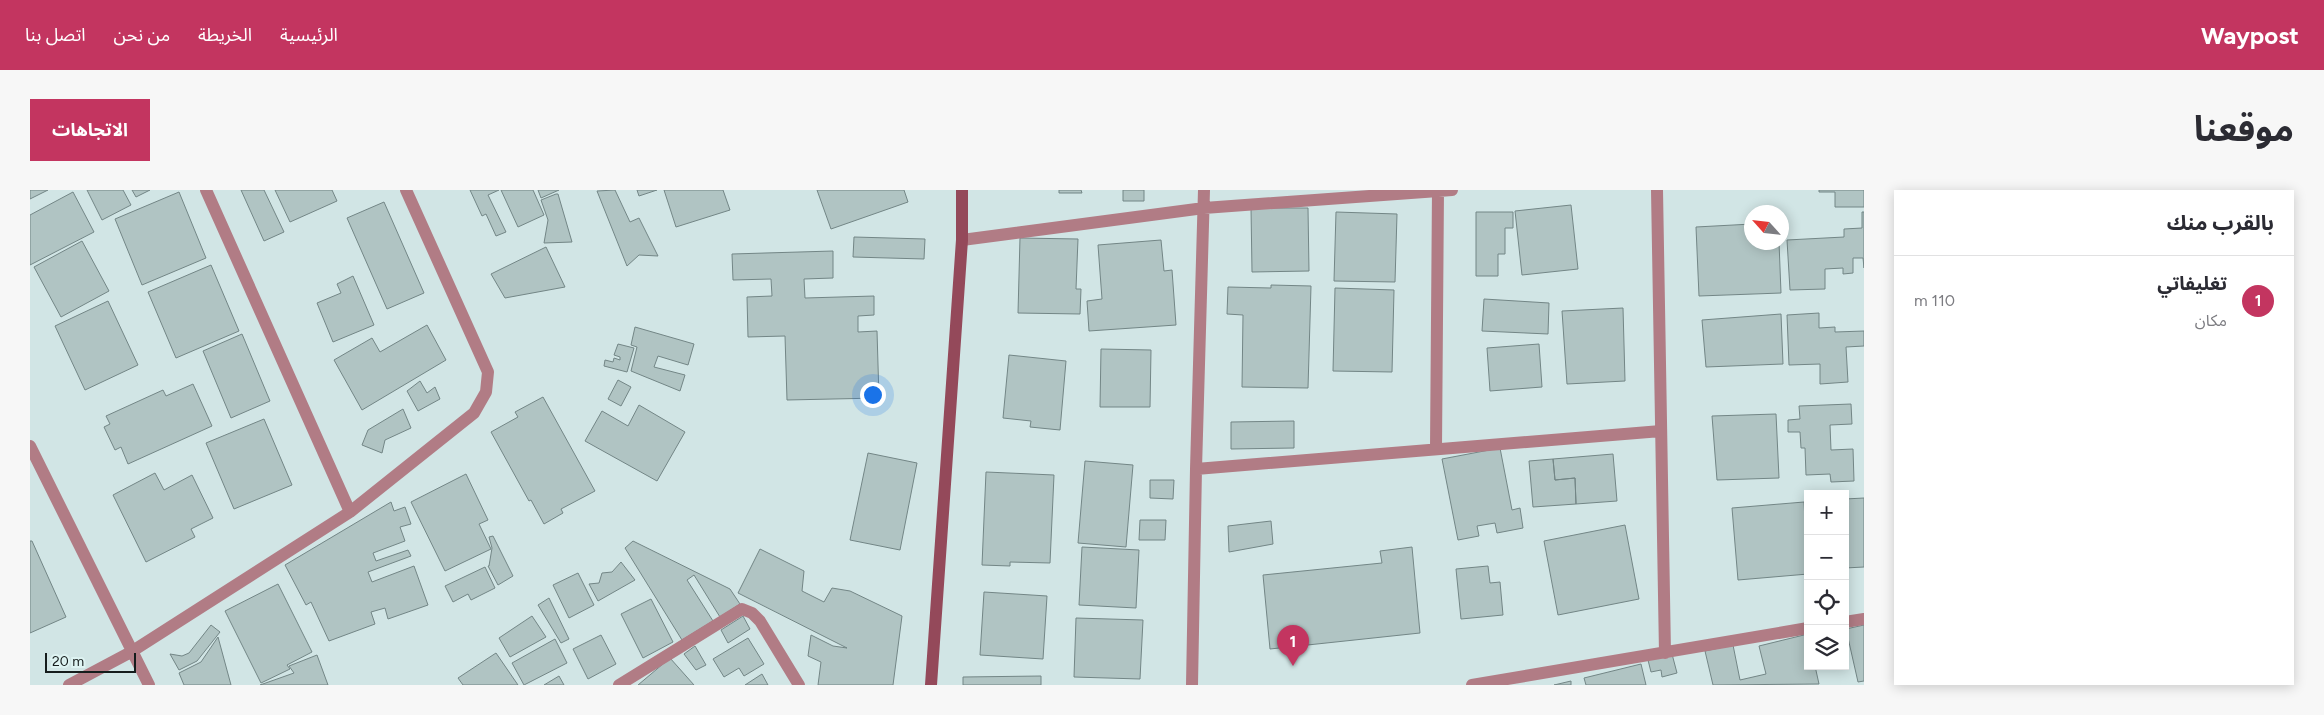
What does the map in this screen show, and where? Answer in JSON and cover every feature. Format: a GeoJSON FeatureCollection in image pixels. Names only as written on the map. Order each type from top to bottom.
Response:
{"type":"FeatureCollection","features":[{"type":"Feature","properties":{"kind":"street"},"geometry":{"type":"LineString","coordinates":[[206,190],[350,512]]}},
{"type":"Feature","properties":{"kind":"street"},"geometry":{"type":"LineString","coordinates":[[69,685],[131,652],[350,512],[474,412],[486,392],[488,372],[406,190]]}},
{"type":"Feature","properties":{"kind":"street"},"geometry":{"type":"LineString","coordinates":[[931,685],[962,240],[962,190]]}},
{"type":"Feature","properties":{"kind":"street"},"geometry":{"type":"LineString","coordinates":[[1192,685],[1204,190]]}},
{"type":"Feature","properties":{"kind":"street"},"geometry":{"type":"LineString","coordinates":[[1436,449],[1438,190]]}},
{"type":"Feature","properties":{"kind":"street"},"geometry":{"type":"LineString","coordinates":[[962,240],[1204,208],[1452,190]]}},
{"type":"Feature","properties":{"kind":"street"},"geometry":{"type":"LineString","coordinates":[[1656,190],[1665,653]]}},
{"type":"Feature","properties":{"kind":"street"},"geometry":{"type":"LineString","coordinates":[[1196,469],[1661,431]]}},
{"type":"Feature","properties":{"kind":"street"},"geometry":{"type":"LineString","coordinates":[[30,446],[149,685]]}},
{"type":"Feature","properties":{"kind":"street"},"geometry":{"type":"LineString","coordinates":[[623,684],[742,609],[752,613],[760,621],[799,685]]}},
{"type":"Feature","properties":{"kind":"street"},"geometry":{"type":"LineString","coordinates":[[1849,621],[1864,619]]}},
{"type":"Feature","properties":{"kind":"street"},"geometry":{"type":"LineString","coordinates":[[1472,685],[1804,629]]}},
{"type":"Feature","properties":{"kind":"building"},"geometry":{"type":"Polygon","coordinates":[[[30,190],[48,190],[30,199],[30,190]]]}},
{"type":"Feature","properties":{"kind":"building"},"geometry":{"type":"Polygon","coordinates":[[[87,190],[123,190],[131,205],[102,220],[87,190]]]}},
{"type":"Feature","properties":{"kind":"building"},"geometry":{"type":"Polygon","coordinates":[[[132,190],[150,190],[136,197],[132,190]]]}},
{"type":"Feature","properties":{"kind":"building"},"geometry":{"type":"Polygon","coordinates":[[[241,190],[264,190],[284,232],[264,241],[241,190]]]}},
{"type":"Feature","properties":{"kind":"building"},"geometry":{"type":"Polygon","coordinates":[[[275,190],[332,190],[337,201],[290,222],[275,190]]]}},
{"type":"Feature","properties":{"kind":"building"},"geometry":{"type":"Polygon","coordinates":[[[470,190],[499,190],[488,195],[506,232],[496,236],[486,214],[482,216],[470,190]]]}},
{"type":"Feature","properties":{"kind":"building"},"geometry":{"type":"Polygon","coordinates":[[[501,190],[533,190],[544,215],[518,227],[501,190]]]}},
{"type":"Feature","properties":{"kind":"building"},"geometry":{"type":"Polygon","coordinates":[[[538,190],[559,190],[541,198],[538,190]]]}},
{"type":"Feature","properties":{"kind":"building"},"geometry":{"type":"Polygon","coordinates":[[[615,190],[630,222],[639,218],[658,256],[639,255],[627,266],[597,191],[615,190]]]}},
{"type":"Feature","properties":{"kind":"building"},"geometry":{"type":"Polygon","coordinates":[[[637,190],[657,190],[639,196],[637,190]]]}},
{"type":"Feature","properties":{"kind":"building"},"geometry":{"type":"Polygon","coordinates":[[[664,190],[723,190],[730,210],[676,227],[664,190]]]}},
{"type":"Feature","properties":{"kind":"building"},"geometry":{"type":"Polygon","coordinates":[[[817,190],[904,190],[908,202],[831,229],[817,190]]]}},
{"type":"Feature","properties":{"kind":"building"},"geometry":{"type":"Polygon","coordinates":[[[1059,190],[1081,190],[1082,193],[1059,193],[1059,190]]]}},
{"type":"Feature","properties":{"kind":"building"},"geometry":{"type":"Polygon","coordinates":[[[1123,190],[1144,190],[1144,201],[1123,201],[1123,190]]]}},
{"type":"Feature","properties":{"kind":"building"},"geometry":{"type":"Polygon","coordinates":[[[1819,190],[1864,190],[1864,207],[1835,207],[1835,192],[1819,192],[1819,190]]]}},
{"type":"Feature","properties":{"kind":"building"},"geometry":{"type":"Polygon","coordinates":[[[73,192],[94,232],[30,265],[30,215],[73,192]]]}},
{"type":"Feature","properties":{"kind":"building"},"geometry":{"type":"Polygon","coordinates":[[[179,192],[206,258],[142,285],[115,219],[179,192]]]}},
{"type":"Feature","properties":{"kind":"building"},"geometry":{"type":"Polygon","coordinates":[[[558,194],[572,242],[544,243],[548,220],[541,200],[558,194]]]}},
{"type":"Feature","properties":{"kind":"building"},"geometry":{"type":"Polygon","coordinates":[[[384,202],[424,293],[387,309],[347,218],[384,202]]]}},
{"type":"Feature","properties":{"kind":"building"},"geometry":{"type":"Polygon","coordinates":[[[1571,205],[1578,269],[1522,275],[1515,211],[1571,205]]]}},
{"type":"Feature","properties":{"kind":"building"},"geometry":{"type":"Polygon","coordinates":[[[1251,208],[1308,208],[1309,271],[1252,272],[1251,208]]]}},
{"type":"Feature","properties":{"kind":"building"},"geometry":{"type":"Polygon","coordinates":[[[1336,212],[1397,214],[1395,282],[1334,281],[1336,212]]]}},
{"type":"Feature","properties":{"kind":"building"},"geometry":{"type":"Polygon","coordinates":[[[1476,212],[1513,212],[1513,228],[1505,228],[1505,254],[1498,254],[1498,276],[1476,276],[1476,212]]]}},
{"type":"Feature","properties":{"kind":"building"},"geometry":{"type":"Polygon","coordinates":[[[1862,212],[1864,212],[1864,268],[1863,258],[1853,258],[1853,273],[1843,274],[1843,268],[1825,269],[1825,289],[1790,290],[1788,250],[1789,240],[1844,237],[1844,229],[1862,228],[1862,212]]]}},
{"type":"Feature","properties":{"kind":"building"},"geometry":{"type":"Polygon","coordinates":[[[1744,224],[1744,250],[1779,250],[1781,293],[1699,296],[1696,227],[1744,224]]]}},
{"type":"Feature","properties":{"kind":"building"},"geometry":{"type":"Polygon","coordinates":[[[854,237],[925,239],[924,259],[853,257],[854,237]]]}},
{"type":"Feature","properties":{"kind":"building"},"geometry":{"type":"Polygon","coordinates":[[[1020,238],[1078,239],[1076,289],[1081,289],[1080,314],[1018,313],[1020,238]]]}},
{"type":"Feature","properties":{"kind":"building"},"geometry":{"type":"Polygon","coordinates":[[[1161,240],[1164,271],[1172,270],[1176,325],[1089,331],[1087,301],[1102,299],[1098,245],[1161,240]]]}},
{"type":"Feature","properties":{"kind":"building"},"geometry":{"type":"Polygon","coordinates":[[[82,241],[109,291],[61,317],[34,267],[82,241]]]}},
{"type":"Feature","properties":{"kind":"building"},"geometry":{"type":"Polygon","coordinates":[[[546,247],[565,287],[505,298],[491,274],[546,247]]]}},
{"type":"Feature","properties":{"kind":"building"},"geometry":{"type":"Polygon","coordinates":[[[833,251],[833,278],[804,279],[805,298],[874,296],[874,315],[858,316],[858,332],[877,331],[879,398],[787,400],[785,336],[748,337],[747,297],[772,296],[771,279],[733,280],[732,254],[833,251]]]}},
{"type":"Feature","properties":{"kind":"building"},"geometry":{"type":"Polygon","coordinates":[[[211,265],[239,331],[176,358],[148,292],[211,265]]]}},
{"type":"Feature","properties":{"kind":"building"},"geometry":{"type":"Polygon","coordinates":[[[353,276],[374,325],[333,342],[317,303],[341,293],[337,284],[353,276]]]}},
{"type":"Feature","properties":{"kind":"building"},"geometry":{"type":"Polygon","coordinates":[[[1271,285],[1311,286],[1308,388],[1242,387],[1243,315],[1227,314],[1228,287],[1271,288],[1271,285]]]}},
{"type":"Feature","properties":{"kind":"building"},"geometry":{"type":"Polygon","coordinates":[[[1335,288],[1394,290],[1392,372],[1333,371],[1335,288]]]}},
{"type":"Feature","properties":{"kind":"building"},"geometry":{"type":"Polygon","coordinates":[[[1484,299],[1549,303],[1548,334],[1482,331],[1484,299]]]}},
{"type":"Feature","properties":{"kind":"building"},"geometry":{"type":"Polygon","coordinates":[[[108,301],[138,365],[85,390],[55,326],[108,301]]]}},
{"type":"Feature","properties":{"kind":"building"},"geometry":{"type":"Polygon","coordinates":[[[1623,308],[1625,381],[1567,384],[1562,311],[1623,308]]]}},
{"type":"Feature","properties":{"kind":"building"},"geometry":{"type":"Polygon","coordinates":[[[1819,313],[1819,328],[1835,327],[1835,332],[1864,331],[1864,346],[1846,347],[1848,382],[1820,384],[1820,364],[1789,365],[1787,315],[1819,313]]]}},
{"type":"Feature","properties":{"kind":"building"},"geometry":{"type":"Polygon","coordinates":[[[1781,314],[1783,364],[1706,367],[1702,320],[1781,314]]]}},
{"type":"Feature","properties":{"kind":"building"},"geometry":{"type":"Polygon","coordinates":[[[427,325],[446,360],[362,410],[334,360],[372,338],[380,352],[427,325]]]}},
{"type":"Feature","properties":{"kind":"building"},"geometry":{"type":"Polygon","coordinates":[[[635,327],[694,344],[688,365],[658,356],[654,367],[685,375],[680,391],[631,371],[637,347],[631,345],[635,327]]]}},
{"type":"Feature","properties":{"kind":"building"},"geometry":{"type":"Polygon","coordinates":[[[242,334],[270,401],[231,418],[203,351],[242,334]]]}},
{"type":"Feature","properties":{"kind":"building"},"geometry":{"type":"Polygon","coordinates":[[[618,344],[634,348],[627,372],[604,366],[605,360],[613,362],[614,358],[620,360],[620,357],[614,355],[618,344]]]}},
{"type":"Feature","properties":{"kind":"building"},"geometry":{"type":"Polygon","coordinates":[[[1539,344],[1542,387],[1490,391],[1487,348],[1539,344]]]}},
{"type":"Feature","properties":{"kind":"building"},"geometry":{"type":"Polygon","coordinates":[[[1101,349],[1151,350],[1150,407],[1100,407],[1101,349]]]}},
{"type":"Feature","properties":{"kind":"building"},"geometry":{"type":"Polygon","coordinates":[[[1009,355],[1066,361],[1060,430],[1030,427],[1031,421],[1003,418],[1009,355]]]}},
{"type":"Feature","properties":{"kind":"building"},"geometry":{"type":"Polygon","coordinates":[[[618,380],[631,387],[621,406],[608,399],[618,380]]]}},
{"type":"Feature","properties":{"kind":"building"},"geometry":{"type":"Polygon","coordinates":[[[420,381],[427,393],[435,387],[440,399],[418,411],[407,391],[420,381]]]}},
{"type":"Feature","properties":{"kind":"building"},"geometry":{"type":"Polygon","coordinates":[[[193,384],[212,426],[128,464],[121,447],[115,450],[104,427],[110,424],[106,416],[163,390],[166,396],[193,384]]]}},
{"type":"Feature","properties":{"kind":"building"},"geometry":{"type":"Polygon","coordinates":[[[543,397],[595,491],[561,509],[563,513],[544,524],[531,500],[529,501],[491,432],[518,417],[515,412],[543,397]]]}},
{"type":"Feature","properties":{"kind":"building"},"geometry":{"type":"Polygon","coordinates":[[[1851,404],[1852,424],[1830,425],[1831,450],[1853,449],[1854,481],[1831,482],[1830,474],[1806,475],[1805,448],[1801,448],[1800,432],[1788,432],[1788,420],[1800,419],[1799,406],[1851,404]]]}},
{"type":"Feature","properties":{"kind":"building"},"geometry":{"type":"Polygon","coordinates":[[[639,405],[685,432],[657,481],[585,441],[602,411],[628,426],[639,405]]]}},
{"type":"Feature","properties":{"kind":"building"},"geometry":{"type":"Polygon","coordinates":[[[403,409],[411,428],[385,440],[382,453],[362,445],[368,430],[403,409]]]}},
{"type":"Feature","properties":{"kind":"building"},"geometry":{"type":"Polygon","coordinates":[[[1776,414],[1779,478],[1717,480],[1712,416],[1776,414]]]}},
{"type":"Feature","properties":{"kind":"building"},"geometry":{"type":"Polygon","coordinates":[[[264,419],[292,485],[234,509],[206,443],[264,419]]]}},
{"type":"Feature","properties":{"kind":"building"},"geometry":{"type":"Polygon","coordinates":[[[1294,421],[1294,448],[1231,449],[1231,422],[1294,421]]]}},
{"type":"Feature","properties":{"kind":"building"},"geometry":{"type":"Polygon","coordinates":[[[1500,448],[1512,510],[1520,508],[1523,528],[1497,533],[1495,523],[1477,526],[1479,536],[1458,540],[1442,459],[1500,448]]]}},
{"type":"Feature","properties":{"kind":"building"},"geometry":{"type":"Polygon","coordinates":[[[868,453],[917,463],[900,550],[850,540],[868,453]]]}},
{"type":"Feature","properties":{"kind":"building"},"geometry":{"type":"Polygon","coordinates":[[[1613,454],[1617,501],[1576,504],[1575,478],[1555,480],[1553,459],[1613,454]]]}},
{"type":"Feature","properties":{"kind":"building"},"geometry":{"type":"Polygon","coordinates":[[[1553,459],[1555,480],[1575,478],[1576,504],[1533,507],[1529,461],[1553,459]]]}},
{"type":"Feature","properties":{"kind":"building"},"geometry":{"type":"Polygon","coordinates":[[[1085,461],[1133,465],[1126,547],[1078,543],[1085,461]]]}},
{"type":"Feature","properties":{"kind":"building"},"geometry":{"type":"Polygon","coordinates":[[[986,472],[1054,475],[1050,563],[1010,562],[1010,566],[982,565],[986,472]]]}},
{"type":"Feature","properties":{"kind":"building"},"geometry":{"type":"Polygon","coordinates":[[[155,473],[164,490],[192,475],[213,518],[191,529],[195,537],[146,562],[113,495],[155,473]]]}},
{"type":"Feature","properties":{"kind":"building"},"geometry":{"type":"Polygon","coordinates":[[[466,474],[488,520],[479,524],[491,549],[445,571],[411,502],[466,474]]]}},
{"type":"Feature","properties":{"kind":"building"},"geometry":{"type":"Polygon","coordinates":[[[1150,480],[1174,480],[1173,499],[1150,498],[1150,480]]]}},
{"type":"Feature","properties":{"kind":"building"},"geometry":{"type":"Polygon","coordinates":[[[1864,498],[1864,567],[1849,568],[1849,499],[1864,498]]]}},
{"type":"Feature","properties":{"kind":"building"},"geometry":{"type":"Polygon","coordinates":[[[391,502],[394,511],[405,507],[411,524],[400,527],[405,541],[373,553],[376,561],[408,550],[411,556],[368,572],[372,582],[414,566],[428,605],[388,619],[385,608],[371,612],[375,624],[329,641],[311,602],[306,605],[285,565],[391,502]]]}},
{"type":"Feature","properties":{"kind":"building"},"geometry":{"type":"Polygon","coordinates":[[[1804,502],[1804,574],[1738,580],[1732,508],[1804,502]]]}},
{"type":"Feature","properties":{"kind":"building"},"geometry":{"type":"Polygon","coordinates":[[[1140,520],[1166,520],[1165,540],[1139,540],[1140,520]]]}},
{"type":"Feature","properties":{"kind":"building"},"geometry":{"type":"Polygon","coordinates":[[[1271,521],[1273,544],[1229,552],[1228,526],[1271,521]]]}},
{"type":"Feature","properties":{"kind":"building"},"geometry":{"type":"Polygon","coordinates":[[[1625,525],[1639,599],[1558,615],[1544,541],[1625,525]]]}},
{"type":"Feature","properties":{"kind":"building"},"geometry":{"type":"Polygon","coordinates":[[[493,536],[513,576],[498,585],[488,566],[492,548],[489,537],[493,536]]]}},
{"type":"Feature","properties":{"kind":"building"},"geometry":{"type":"Polygon","coordinates":[[[30,541],[32,541],[66,617],[30,633],[30,541]]]}},
{"type":"Feature","properties":{"kind":"building"},"geometry":{"type":"Polygon","coordinates":[[[633,541],[730,589],[740,604],[720,617],[694,575],[687,580],[713,621],[682,640],[625,548],[633,541]]]}},
{"type":"Feature","properties":{"kind":"building"},"geometry":{"type":"Polygon","coordinates":[[[1082,547],[1139,550],[1136,608],[1079,605],[1082,547]]]}},
{"type":"Feature","properties":{"kind":"building"},"geometry":{"type":"Polygon","coordinates":[[[1412,547],[1420,633],[1270,649],[1263,575],[1382,563],[1380,551],[1412,547]]]}},
{"type":"Feature","properties":{"kind":"building"},"geometry":{"type":"Polygon","coordinates":[[[760,549],[804,571],[802,591],[824,602],[832,588],[850,591],[902,616],[893,685],[818,685],[821,662],[808,656],[811,635],[833,646],[847,648],[738,593],[760,549]]]}},
{"type":"Feature","properties":{"kind":"building"},"geometry":{"type":"Polygon","coordinates":[[[621,562],[635,580],[598,601],[589,584],[599,583],[602,573],[612,572],[621,562]]]}},
{"type":"Feature","properties":{"kind":"building"},"geometry":{"type":"Polygon","coordinates":[[[1488,566],[1490,583],[1500,582],[1503,615],[1461,619],[1456,569],[1488,566]]]}},
{"type":"Feature","properties":{"kind":"building"},"geometry":{"type":"Polygon","coordinates":[[[485,567],[495,588],[471,600],[468,594],[453,602],[445,586],[485,567]]]}},
{"type":"Feature","properties":{"kind":"building"},"geometry":{"type":"Polygon","coordinates":[[[578,573],[594,605],[569,618],[553,585],[578,573]]]}},
{"type":"Feature","properties":{"kind":"building"},"geometry":{"type":"Polygon","coordinates":[[[278,584],[312,652],[287,665],[290,669],[261,683],[225,611],[278,584]]]}},
{"type":"Feature","properties":{"kind":"building"},"geometry":{"type":"Polygon","coordinates":[[[984,592],[1047,596],[1043,659],[980,655],[984,592]]]}},
{"type":"Feature","properties":{"kind":"building"},"geometry":{"type":"Polygon","coordinates":[[[549,598],[569,639],[561,643],[538,605],[549,598]]]}},
{"type":"Feature","properties":{"kind":"building"},"geometry":{"type":"Polygon","coordinates":[[[651,599],[673,642],[643,658],[621,614],[651,599]]]}},
{"type":"Feature","properties":{"kind":"building"},"geometry":{"type":"Polygon","coordinates":[[[532,616],[546,637],[510,657],[499,638],[532,616]]]}},
{"type":"Feature","properties":{"kind":"building"},"geometry":{"type":"Polygon","coordinates":[[[743,616],[750,629],[728,643],[721,630],[743,616]]]}},
{"type":"Feature","properties":{"kind":"building"},"geometry":{"type":"Polygon","coordinates":[[[1076,618],[1143,620],[1140,679],[1074,677],[1076,618]]]}},
{"type":"Feature","properties":{"kind":"building"},"geometry":{"type":"Polygon","coordinates":[[[211,625],[220,632],[197,661],[179,670],[170,654],[182,656],[189,653],[211,625]]]}},
{"type":"Feature","properties":{"kind":"building"},"geometry":{"type":"Polygon","coordinates":[[[1864,625],[1864,681],[1858,682],[1849,642],[1849,628],[1864,625]]]}},
{"type":"Feature","properties":{"kind":"building"},"geometry":{"type":"Polygon","coordinates":[[[601,635],[616,664],[588,679],[573,649],[601,635]]]}},
{"type":"Feature","properties":{"kind":"building"},"geometry":{"type":"Polygon","coordinates":[[[1804,635],[1804,670],[1816,670],[1819,684],[1713,685],[1705,651],[1733,645],[1740,680],[1766,674],[1759,646],[1804,635]]]}},
{"type":"Feature","properties":{"kind":"building"},"geometry":{"type":"Polygon","coordinates":[[[218,637],[231,685],[184,685],[179,673],[201,662],[218,637]]]}},
{"type":"Feature","properties":{"kind":"building"},"geometry":{"type":"Polygon","coordinates":[[[748,638],[764,664],[744,676],[739,668],[724,677],[713,659],[748,638]]]}},
{"type":"Feature","properties":{"kind":"building"},"geometry":{"type":"Polygon","coordinates":[[[555,639],[567,663],[524,685],[512,663],[555,639]]]}},
{"type":"Feature","properties":{"kind":"building"},"geometry":{"type":"Polygon","coordinates":[[[695,646],[706,665],[696,670],[684,654],[695,646]]]}},
{"type":"Feature","properties":{"kind":"building"},"geometry":{"type":"Polygon","coordinates":[[[496,653],[518,685],[463,685],[458,678],[496,653]]]}},
{"type":"Feature","properties":{"kind":"building"},"geometry":{"type":"Polygon","coordinates":[[[1672,654],[1677,673],[1662,677],[1661,670],[1651,672],[1648,660],[1672,654]]]}},
{"type":"Feature","properties":{"kind":"building"},"geometry":{"type":"Polygon","coordinates":[[[317,655],[328,685],[260,685],[294,673],[289,666],[317,655]]]}},
{"type":"Feature","properties":{"kind":"building"},"geometry":{"type":"Polygon","coordinates":[[[670,658],[694,685],[638,685],[670,658]]]}},
{"type":"Feature","properties":{"kind":"building"},"geometry":{"type":"Polygon","coordinates":[[[1641,664],[1646,685],[1586,685],[1584,678],[1641,664]]]}},
{"type":"Feature","properties":{"kind":"building"},"geometry":{"type":"Polygon","coordinates":[[[762,674],[768,685],[745,685],[762,674]]]}},
{"type":"Feature","properties":{"kind":"building"},"geometry":{"type":"Polygon","coordinates":[[[559,676],[564,685],[544,685],[559,676]]]}},
{"type":"Feature","properties":{"kind":"building"},"geometry":{"type":"Polygon","coordinates":[[[1041,676],[1041,685],[963,685],[963,677],[1041,676]]]}},
{"type":"Feature","properties":{"kind":"building"},"geometry":{"type":"Polygon","coordinates":[[[1571,681],[1571,685],[1554,685],[1571,681]]]}},
{"type":"Feature","properties":{"kind":"place","name":"تغليفاتي"},"geometry":{"type":"Point","coordinates":[1293,666]}}]}
